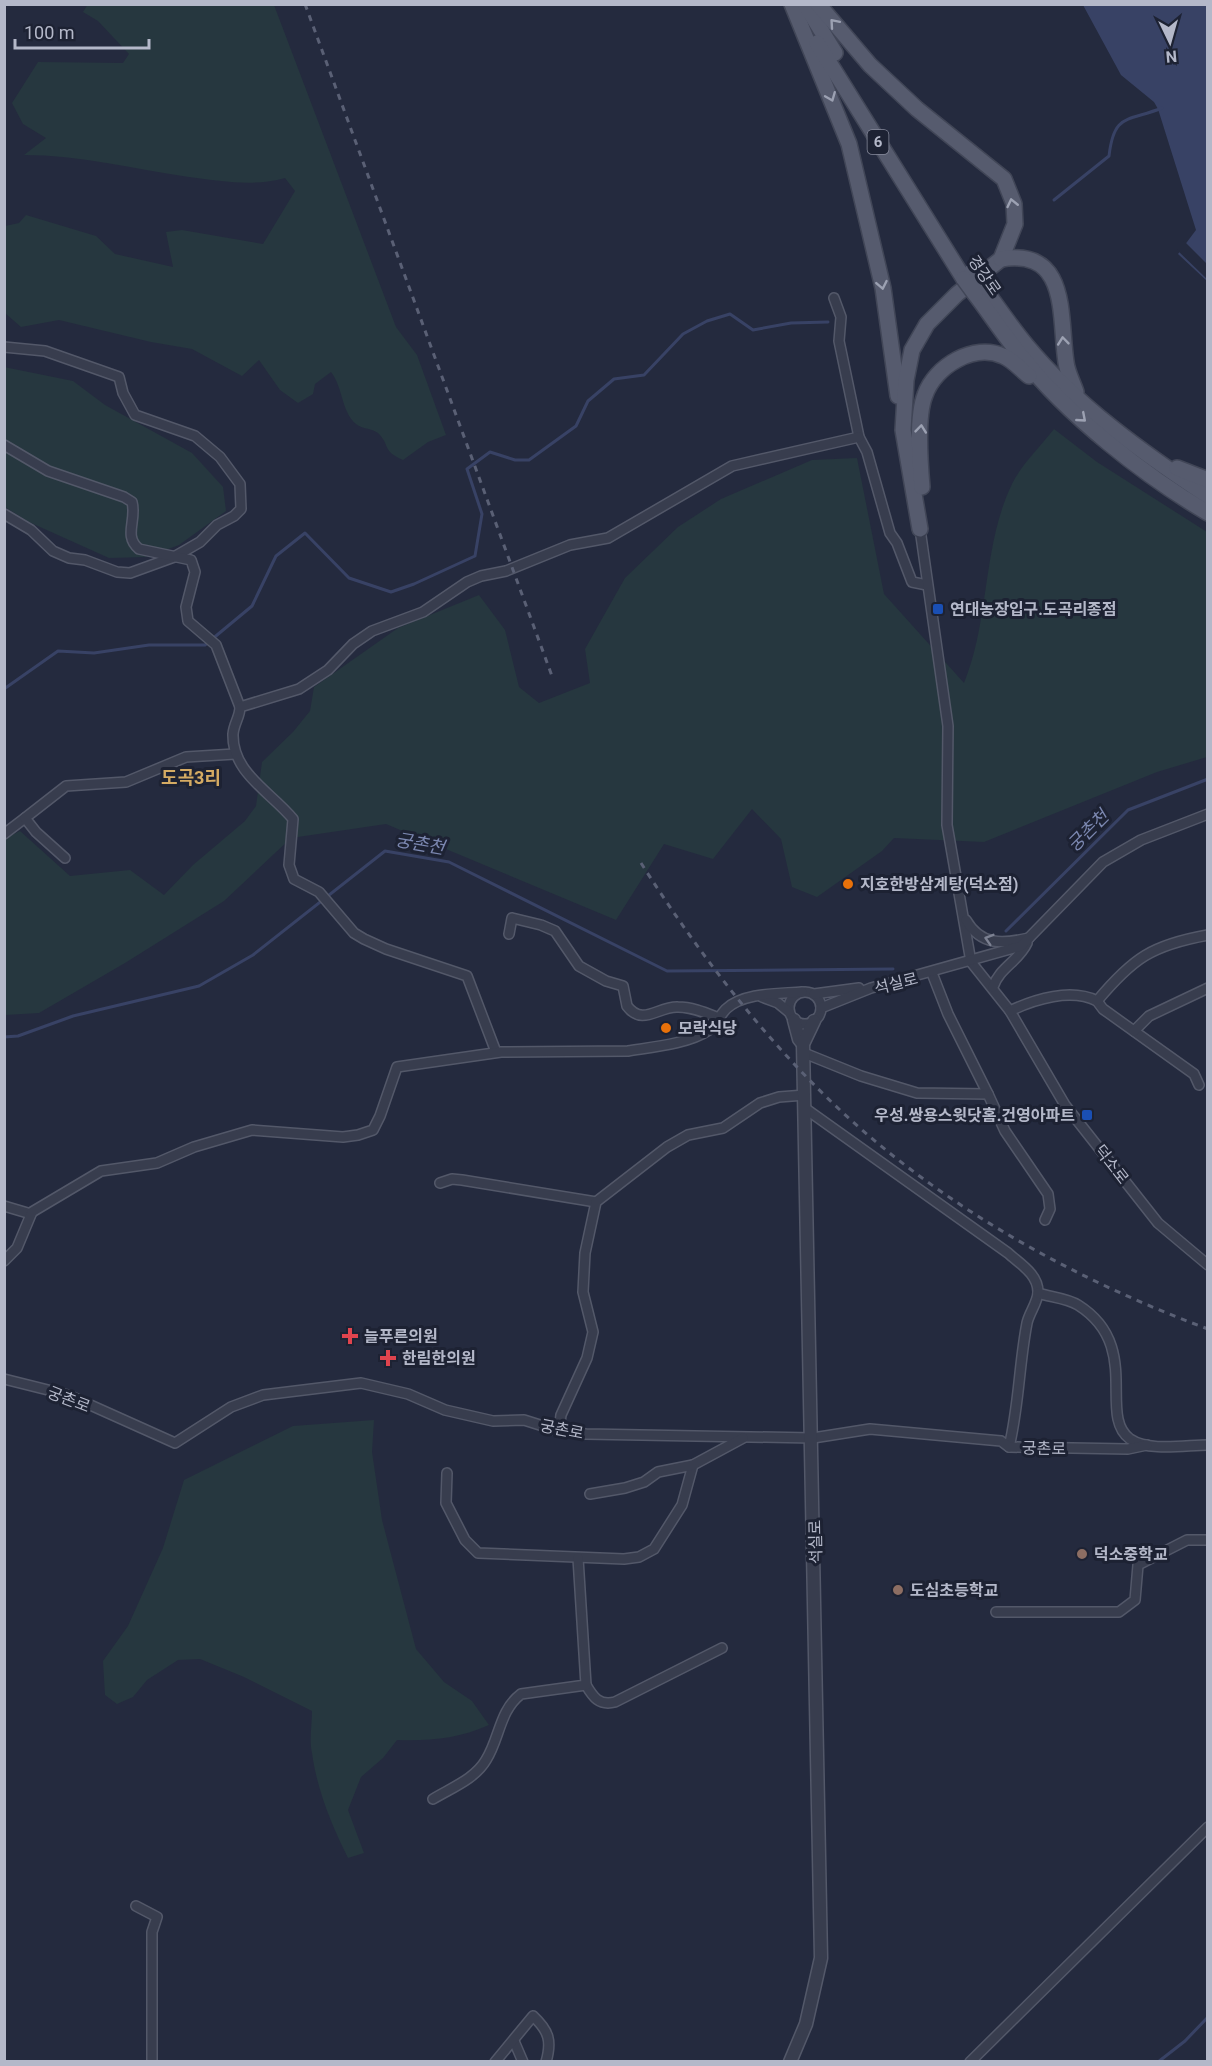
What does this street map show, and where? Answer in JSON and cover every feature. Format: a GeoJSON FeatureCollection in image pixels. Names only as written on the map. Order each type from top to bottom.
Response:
{"type":"FeatureCollection","features":[{"type":"Feature","properties":{"kind":"main road","name":"경강로"},"geometry":{"type":"LineString","coordinates":[[792,4],[979,291],[1071,399],[1124,454],[1208,513]]}},
{"type":"Feature","properties":{"kind":"main road"},"geometry":{"type":"LineString","coordinates":[[792,4],[849,144],[883,288],[920,529]]}},
{"type":"Feature","properties":{"kind":"main road","name":"경강로"},"geometry":{"type":"LineString","coordinates":[[805,4],[968,275]]}},
{"type":"Feature","properties":{"kind":"main road"},"geometry":{"type":"LineString","coordinates":[[818,4],[870,65],[917,109],[1004,178],[1014,204],[1015,224],[1001,259]]}},
{"type":"Feature","properties":{"kind":"main road"},"geometry":{"type":"LineString","coordinates":[[903,430],[906,380],[912,350],[927,324],[957,294],[1001,259],[1018,256],[1033,261],[1053,276],[1061,299],[1071,399]]}},
{"type":"Feature","properties":{"kind":"main road"},"geometry":{"type":"LineString","coordinates":[[920,529],[922,495],[919,449],[925,395],[943,370],[955,360],[976,352],[993,353],[1005,357],[1071,399]]}},
{"type":"Feature","properties":{"kind":"main road","name":"경강로"},"geometry":{"type":"LineString","coordinates":[[1071,399],[1149,457],[1208,496]]}},
{"type":"Feature","properties":{"kind":"main road"},"geometry":{"type":"LineString","coordinates":[[1149,457],[1208,480]]}},
{"type":"Feature","properties":{"kind":"street"},"geometry":{"type":"LineString","coordinates":[[834,298],[841,316],[839,341],[859,437],[867,452],[890,533],[897,543],[912,582],[927,585]]}},
{"type":"Feature","properties":{"kind":"street"},"geometry":{"type":"LineString","coordinates":[[4,347],[45,351],[119,377],[123,393],[135,415],[188,432],[220,457],[240,484],[241,509],[206,534],[200,542],[174,556],[130,573],[117,572],[99,564],[69,558],[53,551],[31,530],[4,514]]}},
{"type":"Feature","properties":{"kind":"street"},"geometry":{"type":"LineString","coordinates":[[240,707],[299,689],[328,670],[353,644],[372,631],[423,612],[467,582],[480,576],[506,572],[570,545],[608,538],[732,466],[859,437]]}},
{"type":"Feature","properties":{"kind":"street"},"geometry":{"type":"LineString","coordinates":[[4,445],[48,471],[124,497],[132,502],[135,512],[129,534],[132,544],[139,549],[191,560],[195,572],[186,607],[188,621],[216,645],[240,707],[240,715],[234,723],[234,754],[254,781],[293,819],[290,872],[294,879],[321,894],[354,933],[364,939],[386,949],[467,976],[496,1052]]}},
{"type":"Feature","properties":{"kind":"street"},"geometry":{"type":"LineString","coordinates":[[920,529],[948,726],[947,825],[971,962]]}},
{"type":"Feature","properties":{"kind":"street"},"geometry":{"type":"LineString","coordinates":[[4,834],[66,786],[126,782],[186,757],[234,754]]}},
{"type":"Feature","properties":{"kind":"street"},"geometry":{"type":"LineString","coordinates":[[993,987],[996,976],[1022,954],[1029,938],[1103,862],[1141,840],[1208,814]]}},
{"type":"Feature","properties":{"kind":"street"},"geometry":{"type":"LineString","coordinates":[[25,818],[36,832],[65,858]]}},
{"type":"Feature","properties":{"kind":"street"},"geometry":{"type":"LineString","coordinates":[[962,912],[979,936],[989,941],[1006,943],[1029,938]]}},
{"type":"Feature","properties":{"kind":"street"},"geometry":{"type":"LineString","coordinates":[[509,934],[512,918],[541,925],[555,932],[579,966],[606,981],[623,986],[627,1006],[638,1016],[647,1017],[677,1006],[719,1018]]}},
{"type":"Feature","properties":{"kind":"street"},"geometry":{"type":"LineString","coordinates":[[1097,1001],[1112,983],[1158,946],[1208,935]]}},
{"type":"Feature","properties":{"kind":"street","name":"석실로"},"geometry":{"type":"LineString","coordinates":[[790,2061],[807,2024],[821,1958],[804,1048],[821,1008],[871,988],[932,973],[1021,946],[1029,938]]}},
{"type":"Feature","properties":{"kind":"street","name":"덕소로"},"geometry":{"type":"LineString","coordinates":[[971,962],[1010,1011],[1065,1105],[1158,1223],[1208,1265]]}},
{"type":"Feature","properties":{"kind":"street"},"geometry":{"type":"LineString","coordinates":[[932,973],[948,1014],[1005,1131],[1048,1194],[1050,1209],[1046,1220]]}},
{"type":"Feature","properties":{"kind":"street"},"geometry":{"type":"LineString","coordinates":[[4,1261],[17,1248],[31,1214],[101,1171],[157,1163],[237,1133],[252,1130],[343,1137],[358,1136],[373,1130],[398,1066],[496,1052],[647,1048],[710,1030],[728,1007],[765,994],[802,992],[814,994],[871,988]]}},
{"type":"Feature","properties":{"kind":"street"},"geometry":{"type":"LineString","coordinates":[[802,992],[793,997],[791,1016],[804,1048],[861,1076],[917,1093],[988,1094]]}},
{"type":"Feature","properties":{"kind":"street"},"geometry":{"type":"LineString","coordinates":[[1134,1031],[1149,1016],[1206,992]]}},
{"type":"Feature","properties":{"kind":"street"},"geometry":{"type":"LineString","coordinates":[[814,994],[821,1008]]}},
{"type":"Feature","properties":{"kind":"street"},"geometry":{"type":"LineString","coordinates":[[1010,1011],[1042,1000],[1067,995],[1087,996],[1097,1001],[1103,1009],[1194,1074],[1199,1085]]}},
{"type":"Feature","properties":{"kind":"street"},"geometry":{"type":"LineString","coordinates":[[754,997],[767,997],[804,1024],[814,1021]]}},
{"type":"Feature","properties":{"kind":"street"},"geometry":{"type":"LineString","coordinates":[[559,1431],[561,1415],[587,1358],[593,1332],[583,1292],[585,1253],[596,1202],[667,1147],[688,1135],[723,1128],[760,1103],[779,1097],[805,1095]]}},
{"type":"Feature","properties":{"kind":"street"},"geometry":{"type":"LineString","coordinates":[[806,1109],[1008,1253],[1033,1275],[1038,1293],[1028,1317],[1020,1364],[1018,1410],[1009,1447]]}},
{"type":"Feature","properties":{"kind":"street"},"geometry":{"type":"LineString","coordinates":[[440,1183],[452,1179],[462,1180],[596,1202]]}},
{"type":"Feature","properties":{"kind":"street"},"geometry":{"type":"LineString","coordinates":[[4,1206],[31,1214]]}},
{"type":"Feature","properties":{"kind":"street"},"geometry":{"type":"LineString","coordinates":[[1038,1293],[1077,1304],[1101,1325],[1112,1341],[1116,1361],[1118,1423],[1131,1440],[1147,1445]]}},
{"type":"Feature","properties":{"kind":"street","name":"궁촌로"},"geometry":{"type":"LineString","coordinates":[[4,1379],[68,1395],[175,1443],[231,1407],[263,1395],[361,1383],[408,1394],[445,1410],[493,1420],[524,1420],[559,1431],[586,1434],[813,1438],[870,1429],[1001,1442],[1009,1447],[1128,1449],[1147,1445],[1208,1445]]}},
{"type":"Feature","properties":{"kind":"street"},"geometry":{"type":"LineString","coordinates":[[590,1494],[626,1488],[644,1482],[658,1472],[693,1465],[745,1437]]}},
{"type":"Feature","properties":{"kind":"street"},"geometry":{"type":"LineString","coordinates":[[447,1473],[446,1503],[460,1532],[478,1554],[528,1553],[578,1558],[639,1557],[654,1549],[682,1505],[693,1465]]}},
{"type":"Feature","properties":{"kind":"street"},"geometry":{"type":"LineString","coordinates":[[996,1612],[1119,1612],[1135,1600],[1138,1565],[1187,1540],[1208,1540]]}},
{"type":"Feature","properties":{"kind":"street"},"geometry":{"type":"LineString","coordinates":[[578,1558],[586,1685],[598,1701],[606,1705],[615,1702],[722,1648]]}},
{"type":"Feature","properties":{"kind":"street"},"geometry":{"type":"LineString","coordinates":[[433,1799],[480,1768],[487,1759],[500,1722],[514,1699],[527,1693],[586,1685]]}},
{"type":"Feature","properties":{"kind":"street"},"geometry":{"type":"LineString","coordinates":[[970,2061],[1208,1827]]}},
{"type":"Feature","properties":{"kind":"street"},"geometry":{"type":"LineString","coordinates":[[135,1906],[157,1917],[152,1932],[152,2061]]}},
{"type":"Feature","properties":{"kind":"street"},"geometry":{"type":"LineString","coordinates":[[495,2061],[533,2016],[543,2025],[551,2038],[546,2061]]}},
{"type":"Feature","properties":{"kind":"street"},"geometry":{"type":"LineString","coordinates":[[514,2041],[523,2061]]}},
{"type":"Feature","properties":{"kind":"shaded area"},"geometry":{"type":"Polygon","coordinates":[[[88,4],[274,5],[396,327],[417,355],[446,435],[428,442],[403,460],[389,450],[378,433],[358,426],[351,419],[331,372],[315,384],[313,394],[298,403],[280,390],[259,360],[242,376],[192,349],[151,342],[59,320],[21,327],[5,313],[5,226],[19,223],[26,215],[96,236],[115,254],[173,267],[166,232],[182,230],[263,244],[295,191],[285,178],[249,183],[225,181],[86,160],[24,155],[46,138],[23,124],[12,103],[38,62],[123,63],[129,54],[98,21],[83,12],[88,4]]]}},
{"type":"Feature","properties":{"kind":"shaded area"},"geometry":{"type":"Polygon","coordinates":[[[4,367],[73,381],[105,405],[192,453],[223,487],[226,511],[179,545],[146,557],[109,558],[29,522],[5,507],[4,367]]]}},
{"type":"Feature","properties":{"kind":"shaded area"},"geometry":{"type":"Polygon","coordinates":[[[1054,429],[1097,462],[1207,532],[1207,757],[1157,772],[984,842],[894,838],[882,851],[817,897],[792,887],[781,839],[752,809],[713,859],[664,844],[616,920],[386,824],[291,838],[224,901],[125,963],[39,1013],[5,1015],[4,839],[20,831],[70,876],[130,870],[164,895],[193,865],[245,821],[256,806],[262,762],[293,732],[310,711],[314,687],[398,628],[479,595],[505,630],[519,687],[539,703],[590,683],[585,649],[625,578],[678,527],[721,499],[812,460],[857,458],[884,594],[964,683],[978,634],[990,558],[1002,508],[1016,477],[1054,429]]]}},
{"type":"Feature","properties":{"kind":"shaded area"},"geometry":{"type":"Polygon","coordinates":[[[374,1420],[372,1452],[382,1520],[416,1649],[444,1682],[472,1701],[489,1725],[443,1738],[397,1740],[383,1758],[361,1777],[348,1810],[364,1853],[348,1858],[317,1781],[311,1743],[312,1711],[244,1677],[200,1659],[178,1660],[147,1680],[133,1697],[117,1704],[105,1695],[103,1661],[128,1626],[163,1548],[184,1480],[293,1426],[374,1420]]]}},
{"type":"Feature","properties":{"kind":"water"},"geometry":{"type":"Polygon","coordinates":[[[1083,5],[1207,5],[1207,281],[1178,254],[1196,230],[1158,109],[1154,102],[1121,75],[1083,5]]]}},
{"type":"Feature","properties":{"kind":"pier"},"geometry":{"type":"Polygon","coordinates":[[[1184,241],[1207,264],[1207,279],[1177,250],[1184,241]]]}},
{"type":"Feature","properties":{"kind":"waterway"},"geometry":{"type":"LineString","coordinates":[[1054,200],[1109,156],[1114,132],[1124,121],[1162,108]]}},
{"type":"Feature","properties":{"kind":"waterway"},"geometry":{"type":"LineString","coordinates":[[4,689],[58,651],[94,653],[149,645],[205,645],[252,606],[276,556],[305,533],[349,578],[391,592],[414,584],[475,556],[482,514],[467,469],[490,452],[515,460],[529,460],[576,426],[588,401],[614,379],[644,375],[683,334],[707,321],[730,314],[753,330],[791,323],[828,322]]}},
{"type":"Feature","properties":{"kind":"waterway","name":"궁촌천"},"geometry":{"type":"LineString","coordinates":[[1006,931],[1128,810],[1208,779]]}},
{"type":"Feature","properties":{"kind":"waterway","name":"궁촌천"},"geometry":{"type":"LineString","coordinates":[[4,1037],[18,1036],[73,1016],[199,986],[253,955],[385,851],[449,862],[667,971],[893,969]]}},
{"type":"Feature","properties":{"kind":"waterway"},"geometry":{"type":"LineString","coordinates":[[1158,2062],[1185,2041],[1208,2017]]}},
{"type":"Feature","properties":{"kind":"railway"},"geometry":{"type":"LineString","coordinates":[[305,4],[552,676]]}},
{"type":"Feature","properties":{"kind":"railway"},"geometry":{"type":"LineString","coordinates":[[641,863],[688,933],[765,1032],[853,1122],[893,1155],[977,1215],[1066,1267],[1208,1329]]}},
{"type":"Feature","properties":{"kind":"place","name":"연대농장입구.도곡리종점"},"geometry":{"type":"Point","coordinates":[938,609]}},
{"type":"Feature","properties":{"kind":"place","name":"지호한방삼계탕(덕소점)"},"geometry":{"type":"Point","coordinates":[848,884]}},
{"type":"Feature","properties":{"kind":"place","name":"모락식당"},"geometry":{"type":"Point","coordinates":[666,1028]}},
{"type":"Feature","properties":{"kind":"place","name":"우성.쌍용스윗닷홈.건영아파트"},"geometry":{"type":"Point","coordinates":[1087,1115]}},
{"type":"Feature","properties":{"kind":"place","name":"늘푸른의원"},"geometry":{"type":"Point","coordinates":[350,1336]}},
{"type":"Feature","properties":{"kind":"place","name":"한림한의원"},"geometry":{"type":"Point","coordinates":[388,1358]}},
{"type":"Feature","properties":{"kind":"place","name":"덕소중학교"},"geometry":{"type":"Point","coordinates":[1082,1554]}},
{"type":"Feature","properties":{"kind":"place","name":"도심초등학교"},"geometry":{"type":"Point","coordinates":[898,1590]}},
{"type":"Feature","properties":{"kind":"district","name":"도곡3리"},"geometry":{"type":"Point","coordinates":[191,778]}}]}
